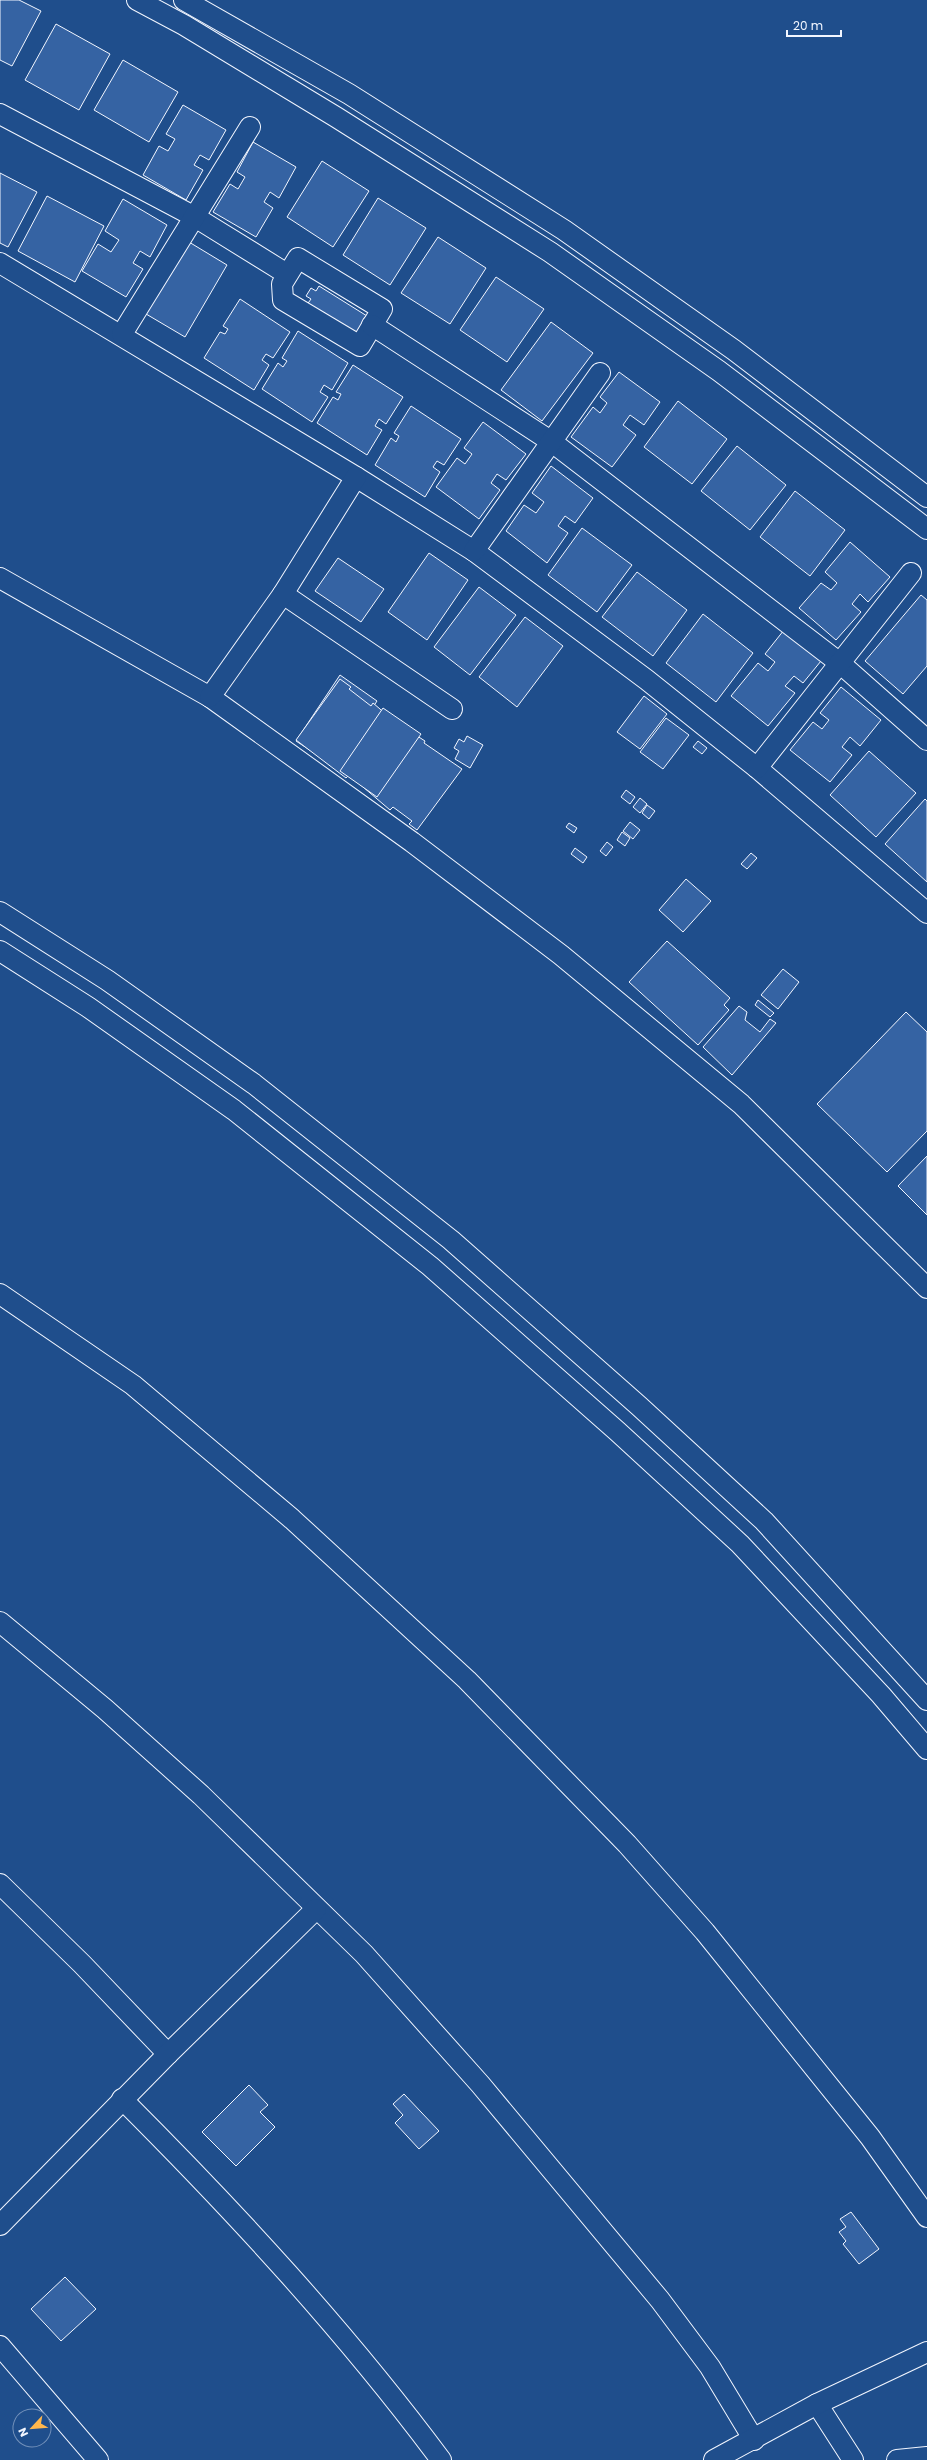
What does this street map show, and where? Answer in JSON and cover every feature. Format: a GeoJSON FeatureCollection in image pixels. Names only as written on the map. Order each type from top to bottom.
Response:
{"type":"FeatureCollection","features":[{"type":"Feature","properties":{"kind":"street"},"geometry":{"type":"LineString","coordinates":[[137,0],[184,25],[336,117],[550,252],[719,371],[927,529]]}},
{"type":"Feature","properties":{"kind":"street"},"geometry":{"type":"LineString","coordinates":[[184,0],[348,94],[564,230],[734,350],[927,497]]}},
{"type":"Feature","properties":{"kind":"street"},"geometry":{"type":"LineString","coordinates":[[336,117],[348,94]]}},
{"type":"Feature","properties":{"kind":"street"},"geometry":{"type":"LineString","coordinates":[[0,114],[195,217],[287,274]]}},
{"type":"Feature","properties":{"kind":"street"},"geometry":{"type":"LineString","coordinates":[[122,334],[250,127]]}},
{"type":"Feature","properties":{"kind":"street"},"geometry":{"type":"LineString","coordinates":[[298,258],[382,308],[360,346],[283,300],[281,286],[287,274],[298,258]]}},
{"type":"Feature","properties":{"kind":"street"},"geometry":{"type":"LineString","coordinates":[[0,263],[122,334],[474,551],[647,680],[757,768],[927,914]]}},
{"type":"Feature","properties":{"kind":"street"},"geometry":{"type":"LineString","coordinates":[[372,325],[552,442],[841,664],[927,740]]}},
{"type":"Feature","properties":{"kind":"street"},"geometry":{"type":"LineString","coordinates":[[474,551],[600,373]]}},
{"type":"Feature","properties":{"kind":"street"},"geometry":{"type":"LineString","coordinates":[[210,697],[283,594],[356,477]]}},
{"type":"Feature","properties":{"kind":"street"},"geometry":{"type":"LineString","coordinates":[[757,768],[841,664],[911,573]]}},
{"type":"Feature","properties":{"kind":"street"},"geometry":{"type":"LineString","coordinates":[[0,578],[210,697],[412,842],[567,960],[741,1104],[927,1288]]}},
{"type":"Feature","properties":{"kind":"street"},"geometry":{"type":"LineString","coordinates":[[283,594],[452,709]]}},
{"type":"Feature","properties":{"kind":"street"},"geometry":{"type":"LineString","coordinates":[[0,912],[107,980],[254,1084],[451,1240],[639,1406],[764,1522],[927,1700]]}},
{"type":"Feature","properties":{"kind":"street"},"geometry":{"type":"LineString","coordinates":[[0,951],[88,1007],[234,1110],[430,1266],[617,1431],[740,1544],[881,1695],[927,1749]]}},
{"type":"Feature","properties":{"kind":"street"},"geometry":{"type":"LineString","coordinates":[[0,1294],[133,1385],[292,1519],[467,1680],[627,1844],[705,1932],[866,2131],[927,2217]]}},
{"type":"Feature","properties":{"kind":"street"},"geometry":{"type":"LineString","coordinates":[[0,1622],[105,1709],[201,1795],[316,1909],[364,1954],[480,2084],[660,2300],[710,2367],[754,2440]]}},
{"type":"Feature","properties":{"kind":"street"},"geometry":{"type":"LineString","coordinates":[[0,1884],[82,1964],[168,2054]]}},
{"type":"Feature","properties":{"kind":"street"},"geometry":{"type":"LineString","coordinates":[[0,2225],[122,2099],[316,1909]]}},
{"type":"Feature","properties":{"kind":"street"},"geometry":{"type":"LineString","coordinates":[[122,2099],[209,2186],[298,2284],[400,2407],[441,2460]]}},
{"type":"Feature","properties":{"kind":"street"},"geometry":{"type":"LineString","coordinates":[[0,2346],[98,2460]]}},
{"type":"Feature","properties":{"kind":"street"},"geometry":{"type":"LineString","coordinates":[[714,2460],[754,2440],[818,2404],[927,2352]]}},
{"type":"Feature","properties":{"kind":"street"},"geometry":{"type":"LineString","coordinates":[[818,2404],[853,2460]]}},
{"type":"Feature","properties":{"kind":"street"},"geometry":{"type":"LineString","coordinates":[[897,2460],[927,2457]]}},
{"type":"Feature","properties":{"kind":"building"},"geometry":{"type":"Polygon","coordinates":[[[0,0],[19,0],[41,11],[12,66],[0,60],[0,0]]]}},
{"type":"Feature","properties":{"kind":"building"},"geometry":{"type":"Polygon","coordinates":[[[56,24],[110,54],[79,110],[25,80],[56,24]]]}},
{"type":"Feature","properties":{"kind":"building"},"geometry":{"type":"Polygon","coordinates":[[[123,60],[178,92],[149,142],[94,110],[123,60]]]}},
{"type":"Feature","properties":{"kind":"building"},"geometry":{"type":"Polygon","coordinates":[[[183,105],[226,130],[209,160],[200,155],[194,165],[203,170],[186,200],[143,175],[159,146],[168,151],[175,139],[166,134],[183,105]]]}},
{"type":"Feature","properties":{"kind":"building"},"geometry":{"type":"Polygon","coordinates":[[[253,142],[296,167],[279,198],[270,192],[264,202],[273,208],[256,237],[213,212],[230,184],[238,189],[245,177],[237,172],[253,142]]]}},
{"type":"Feature","properties":{"kind":"building"},"geometry":{"type":"Polygon","coordinates":[[[322,161],[369,191],[333,247],[287,217],[322,161]]]}},
{"type":"Feature","properties":{"kind":"building"},"geometry":{"type":"Polygon","coordinates":[[[0,173],[37,192],[8,247],[0,243],[0,173]]]}},
{"type":"Feature","properties":{"kind":"building"},"geometry":{"type":"Polygon","coordinates":[[[47,196],[104,226],[75,282],[18,251],[47,196]]]}},
{"type":"Feature","properties":{"kind":"building"},"geometry":{"type":"Polygon","coordinates":[[[378,198],[426,228],[390,285],[343,255],[378,198]]]}},
{"type":"Feature","properties":{"kind":"building"},"geometry":{"type":"Polygon","coordinates":[[[123,199],[167,225],[150,257],[140,251],[133,263],[143,269],[126,297],[82,271],[98,244],[111,252],[119,240],[105,231],[123,199]]]}},
{"type":"Feature","properties":{"kind":"building"},"geometry":{"type":"Polygon","coordinates":[[[438,237],[486,268],[450,324],[401,293],[438,237]]]}},
{"type":"Feature","properties":{"kind":"building"},"geometry":{"type":"Polygon","coordinates":[[[184,239],[227,265],[185,337],[141,311],[184,239]]]}},
{"type":"Feature","properties":{"kind":"building"},"geometry":{"type":"Polygon","coordinates":[[[496,277],[544,309],[507,362],[460,330],[496,277]]]}},
{"type":"Feature","properties":{"kind":"building"},"geometry":{"type":"Polygon","coordinates":[[[319,286],[367,316],[354,337],[306,306],[311,299],[306,296],[311,288],[316,291],[319,286]]]}},
{"type":"Feature","properties":{"kind":"building"},"geometry":{"type":"Polygon","coordinates":[[[240,299],[290,332],[273,358],[266,354],[262,360],[269,365],[254,390],[204,358],[220,332],[225,334],[228,329],[223,326],[240,299]]]}},
{"type":"Feature","properties":{"kind":"building"},"geometry":{"type":"Polygon","coordinates":[[[551,322],[593,353],[542,421],[501,390],[551,322]]]}},
{"type":"Feature","properties":{"kind":"building"},"geometry":{"type":"Polygon","coordinates":[[[298,331],[348,363],[332,390],[324,385],[320,392],[328,397],[312,422],[262,389],[278,363],[283,367],[287,361],[282,358],[298,331]]]}},
{"type":"Feature","properties":{"kind":"building"},"geometry":{"type":"Polygon","coordinates":[[[353,365],[403,397],[386,424],[379,419],[375,426],[382,430],[367,455],[317,423],[333,397],[338,400],[341,394],[336,392],[353,365]]]}},
{"type":"Feature","properties":{"kind":"building"},"geometry":{"type":"Polygon","coordinates":[[[619,372],[660,402],[644,425],[630,415],[623,425],[636,435],[612,467],[571,437],[593,407],[600,413],[607,403],[600,397],[619,372]]]}},
{"type":"Feature","properties":{"kind":"building"},"geometry":{"type":"Polygon","coordinates":[[[678,401],[727,439],[692,484],[644,447],[678,401]]]}},
{"type":"Feature","properties":{"kind":"building"},"geometry":{"type":"Polygon","coordinates":[[[411,406],[461,439],[444,465],[437,461],[433,467],[440,472],[425,497],[375,465],[391,438],[396,442],[399,436],[394,433],[411,406]]]}},
{"type":"Feature","properties":{"kind":"building"},"geometry":{"type":"Polygon","coordinates":[[[483,422],[526,454],[506,480],[497,474],[491,483],[500,490],[479,519],[436,487],[457,458],[465,464],[472,454],[464,448],[483,422]]]}},
{"type":"Feature","properties":{"kind":"building"},"geometry":{"type":"Polygon","coordinates":[[[737,446],[786,485],[750,530],[701,491],[737,446]]]}},
{"type":"Feature","properties":{"kind":"building"},"geometry":{"type":"Polygon","coordinates":[[[551,466],[593,498],[575,523],[565,516],[558,526],[568,533],[547,563],[506,531],[524,505],[536,513],[544,502],[532,493],[551,466]]]}},
{"type":"Feature","properties":{"kind":"building"},"geometry":{"type":"Polygon","coordinates":[[[795,491],[845,530],[810,576],[760,537],[795,491]]]}},
{"type":"Feature","properties":{"kind":"building"},"geometry":{"type":"Polygon","coordinates":[[[582,528],[632,565],[597,612],[548,575],[582,528]]]}},
{"type":"Feature","properties":{"kind":"building"},"geometry":{"type":"Polygon","coordinates":[[[850,542],[890,577],[868,602],[860,594],[852,604],[861,612],[836,640],[799,608],[821,583],[831,590],[837,583],[825,572],[850,542]]]}},
{"type":"Feature","properties":{"kind":"building"},"geometry":{"type":"Polygon","coordinates":[[[429,553],[468,580],[427,640],[388,612],[429,553]]]}},
{"type":"Feature","properties":{"kind":"building"},"geometry":{"type":"Polygon","coordinates":[[[338,558],[384,589],[361,622],[315,591],[338,558]]]}},
{"type":"Feature","properties":{"kind":"building"},"geometry":{"type":"Polygon","coordinates":[[[637,572],[687,610],[653,656],[602,617],[637,572]]]}},
{"type":"Feature","properties":{"kind":"building"},"geometry":{"type":"Polygon","coordinates":[[[479,587],[516,615],[470,675],[434,647],[479,587]]]}},
{"type":"Feature","properties":{"kind":"building"},"geometry":{"type":"Polygon","coordinates":[[[921,595],[927,600],[927,666],[903,694],[865,661],[921,595]]]}},
{"type":"Feature","properties":{"kind":"building"},"geometry":{"type":"Polygon","coordinates":[[[703,614],[753,653],[716,702],[666,663],[703,614]]]}},
{"type":"Feature","properties":{"kind":"building"},"geometry":{"type":"Polygon","coordinates":[[[525,617],[563,646],[517,707],[479,677],[525,617]]]}},
{"type":"Feature","properties":{"kind":"building"},"geometry":{"type":"Polygon","coordinates":[[[784,630],[821,661],[803,683],[794,676],[785,686],[795,693],[768,726],[731,696],[758,663],[768,671],[775,662],[765,654],[784,630]]]}},
{"type":"Feature","properties":{"kind":"building"},"geometry":{"type":"Polygon","coordinates":[[[340,675],[377,701],[334,766],[296,741],[340,675]]]}},
{"type":"Feature","properties":{"kind":"building"},"geometry":{"type":"Polygon","coordinates":[[[340,679],[351,687],[349,689],[371,706],[373,703],[394,721],[425,741],[424,743],[462,769],[417,830],[409,824],[412,821],[393,807],[390,810],[349,775],[346,778],[296,740],[340,679]]]}},
{"type":"Feature","properties":{"kind":"building"},"geometry":{"type":"Polygon","coordinates":[[[841,687],[881,720],[860,746],[850,737],[842,747],[852,755],[830,782],[790,750],[813,722],[822,729],[829,720],[820,713],[841,687]]]}},
{"type":"Feature","properties":{"kind":"building"},"geometry":{"type":"Polygon","coordinates":[[[644,696],[667,714],[640,749],[617,732],[644,696]]]}},
{"type":"Feature","properties":{"kind":"building"},"geometry":{"type":"Polygon","coordinates":[[[383,708],[421,734],[377,797],[340,771],[383,708]]]}},
{"type":"Feature","properties":{"kind":"building"},"geometry":{"type":"Polygon","coordinates":[[[666,718],[689,735],[663,769],[640,752],[666,718]]]}},
{"type":"Feature","properties":{"kind":"building"},"geometry":{"type":"Polygon","coordinates":[[[467,736],[483,745],[470,768],[455,759],[459,751],[454,748],[459,739],[464,742],[467,736]]]}},
{"type":"Feature","properties":{"kind":"building"},"geometry":{"type":"Polygon","coordinates":[[[698,741],[707,748],[702,754],[693,747],[698,741]]]}},
{"type":"Feature","properties":{"kind":"building"},"geometry":{"type":"Polygon","coordinates":[[[869,751],[916,793],[876,837],[830,795],[869,751]]]}},
{"type":"Feature","properties":{"kind":"building"},"geometry":{"type":"Polygon","coordinates":[[[626,790],[635,797],[630,804],[621,797],[626,790]]]}},
{"type":"Feature","properties":{"kind":"building"},"geometry":{"type":"Polygon","coordinates":[[[640,798],[647,804],[640,813],[633,807],[640,798]]]}},
{"type":"Feature","properties":{"kind":"building"},"geometry":{"type":"Polygon","coordinates":[[[925,799],[927,801],[927,882],[885,844],[925,799]]]}},
{"type":"Feature","properties":{"kind":"building"},"geometry":{"type":"Polygon","coordinates":[[[647,805],[655,811],[649,819],[642,813],[647,805]]]}},
{"type":"Feature","properties":{"kind":"building"},"geometry":{"type":"Polygon","coordinates":[[[630,822],[640,830],[633,839],[623,831],[630,822]]]}},
{"type":"Feature","properties":{"kind":"building"},"geometry":{"type":"Polygon","coordinates":[[[569,823],[577,828],[574,833],[566,827],[569,823]]]}},
{"type":"Feature","properties":{"kind":"building"},"geometry":{"type":"Polygon","coordinates":[[[622,832],[630,838],[625,846],[617,840],[622,832]]]}},
{"type":"Feature","properties":{"kind":"building"},"geometry":{"type":"Polygon","coordinates":[[[607,842],[613,847],[606,856],[600,851],[607,842]]]}},
{"type":"Feature","properties":{"kind":"building"},"geometry":{"type":"Polygon","coordinates":[[[575,848],[587,857],[583,863],[571,854],[575,848]]]}},
{"type":"Feature","properties":{"kind":"building"},"geometry":{"type":"Polygon","coordinates":[[[751,853],[757,858],[747,869],[741,864],[751,853]]]}},
{"type":"Feature","properties":{"kind":"building"},"geometry":{"type":"Polygon","coordinates":[[[686,879],[711,901],[683,932],[659,910],[686,879]]]}},
{"type":"Feature","properties":{"kind":"building"},"geometry":{"type":"Polygon","coordinates":[[[667,941],[730,998],[724,1005],[729,1010],[698,1045],[629,982],[667,941]]]}},
{"type":"Feature","properties":{"kind":"building"},"geometry":{"type":"Polygon","coordinates":[[[783,969],[799,982],[778,1009],[761,995],[783,969]]]}},
{"type":"Feature","properties":{"kind":"building"},"geometry":{"type":"Polygon","coordinates":[[[758,1000],[774,1013],[770,1017],[755,1005],[758,1000]]]}},
{"type":"Feature","properties":{"kind":"building"},"geometry":{"type":"Polygon","coordinates":[[[739,1006],[747,1012],[745,1020],[760,1032],[770,1019],[776,1023],[732,1075],[703,1047],[739,1006]]]}},
{"type":"Feature","properties":{"kind":"building"},"geometry":{"type":"Polygon","coordinates":[[[906,1012],[927,1032],[927,1131],[887,1172],[817,1104],[906,1012]]]}},
{"type":"Feature","properties":{"kind":"building"},"geometry":{"type":"Polygon","coordinates":[[[927,1156],[927,1215],[898,1186],[927,1156]]]}},
{"type":"Feature","properties":{"kind":"building"},"geometry":{"type":"Polygon","coordinates":[[[249,2085],[268,2105],[260,2112],[275,2127],[236,2166],[202,2132],[249,2085]]]}},
{"type":"Feature","properties":{"kind":"building"},"geometry":{"type":"Polygon","coordinates":[[[404,2094],[439,2131],[419,2149],[395,2123],[403,2115],[393,2104],[404,2094]]]}},
{"type":"Feature","properties":{"kind":"building"},"geometry":{"type":"Polygon","coordinates":[[[851,2212],[879,2249],[859,2264],[843,2244],[846,2241],[839,2232],[846,2227],[840,2219],[851,2212]]]}},
{"type":"Feature","properties":{"kind":"building"},"geometry":{"type":"Polygon","coordinates":[[[65,2277],[96,2309],[61,2341],[31,2309],[65,2277]]]}}]}
